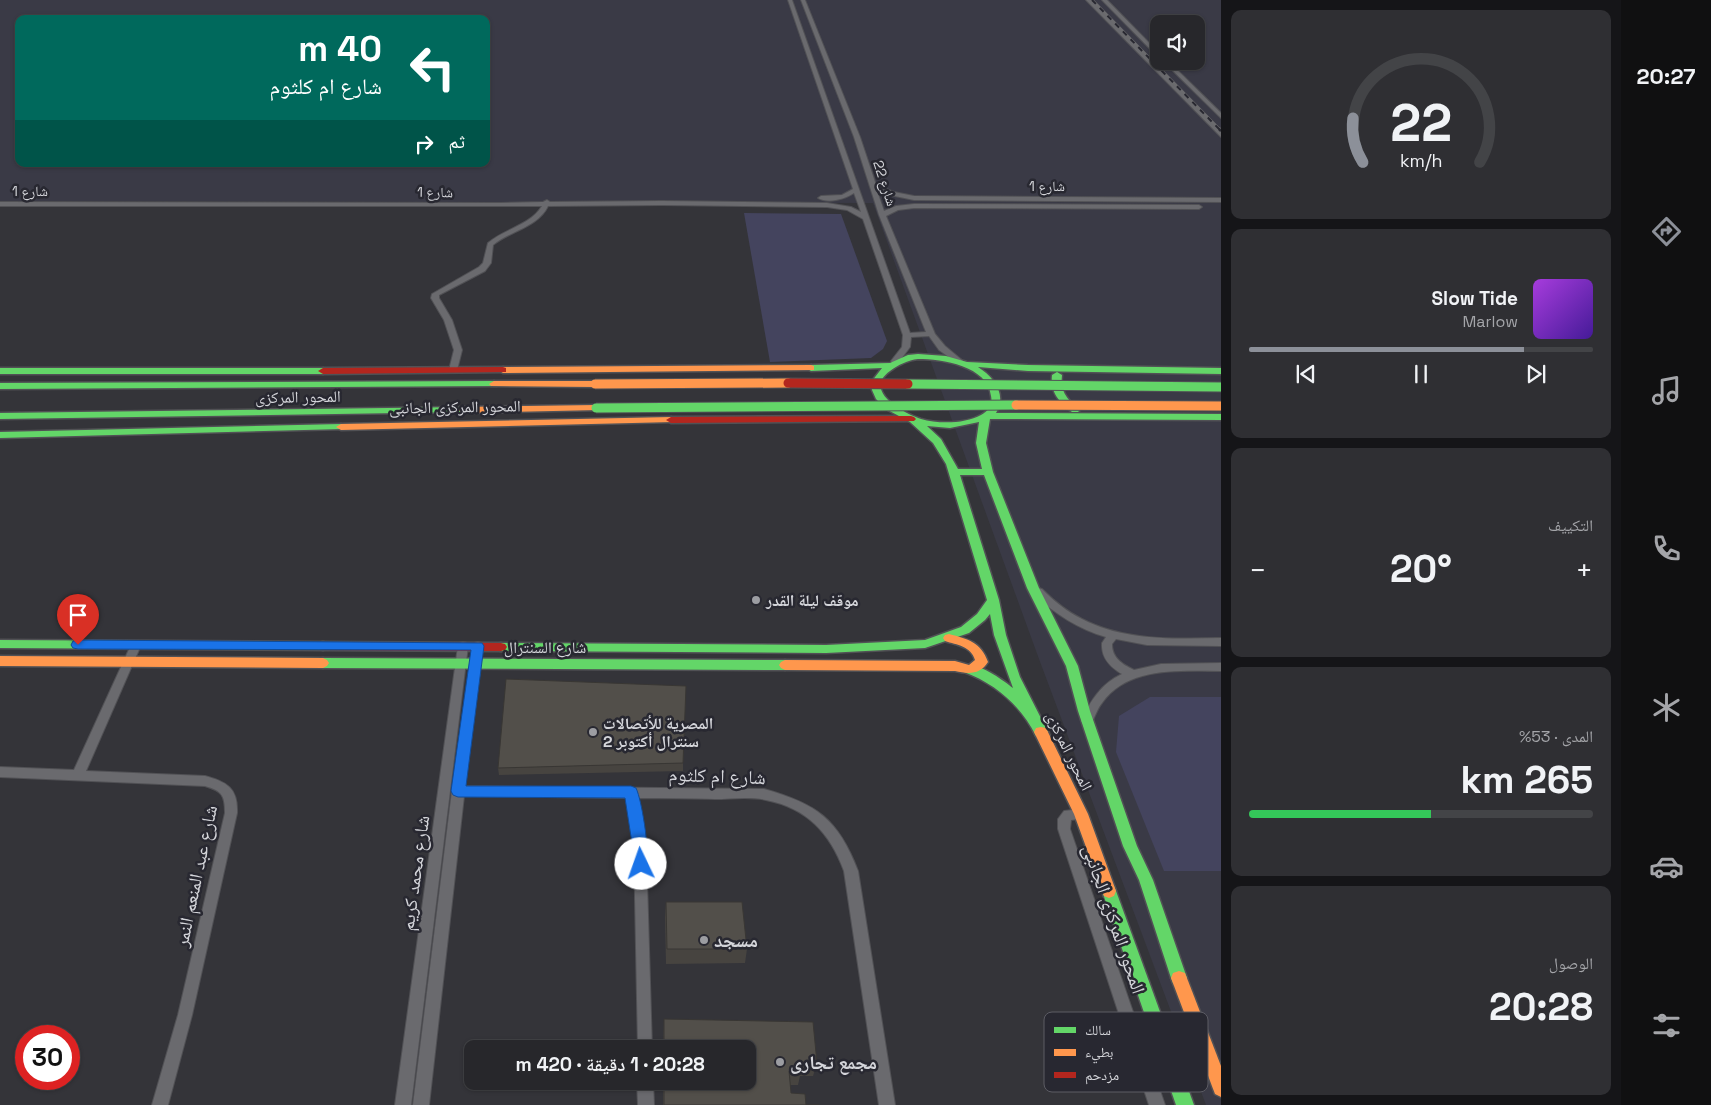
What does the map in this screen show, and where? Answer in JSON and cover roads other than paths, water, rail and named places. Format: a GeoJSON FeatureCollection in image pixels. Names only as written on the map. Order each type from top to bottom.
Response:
{"type":"FeatureCollection","features":[{"type":"Feature","properties":{"kind":"main road"},"geometry":{"type":"LineString","coordinates":[[0,371],[229,372],[821,368],[891,363],[911,358],[930,357],[960,363],[1028,368],[1221,371]]}},
{"type":"Feature","properties":{"kind":"main road"},"geometry":{"type":"LineString","coordinates":[[891,363],[882,369],[875,380],[876,392],[885,404],[913,419],[948,425],[969,423],[986,416],[1221,417]]}},
{"type":"Feature","properties":{"kind":"main road","name":"المحور المركزى"},"geometry":{"type":"LineString","coordinates":[[960,363],[984,375],[997,390],[998,402],[992,412],[986,416],[980,443],[988,472],[1033,588],[1064,648],[1078,685],[1087,721],[1130,846],[1146,880],[1192,1012]]}},
{"type":"Feature","properties":{"kind":"main road"},"geometry":{"type":"LineString","coordinates":[[821,368],[840,372],[848,378],[856,408],[845,419]]}},
{"type":"Feature","properties":{"kind":"main road"},"geometry":{"type":"LineString","coordinates":[[1062,369],[1057,375],[1056,391],[1071,408],[1083,415]]}},
{"type":"Feature","properties":{"kind":"main road","name":"المحور المركزى"},"geometry":{"type":"LineString","coordinates":[[0,386],[854,383],[1221,387]]}},
{"type":"Feature","properties":{"kind":"main road","name":"المحور المركزى"},"geometry":{"type":"LineString","coordinates":[[0,416],[826,405],[1221,406]]}},
{"type":"Feature","properties":{"kind":"main road","name":"المحور المركزى"},"geometry":{"type":"LineString","coordinates":[[913,419],[937,440],[947,456],[993,600],[1006,656],[1081,814],[1152,1012]]}},
{"type":"Feature","properties":{"kind":"main road","name":"المحور المركزى الجانبى"},"geometry":{"type":"LineString","coordinates":[[0,435],[642,420],[913,419]]}},
{"type":"Feature","properties":{"kind":"main road"},"geometry":{"type":"LineString","coordinates":[[953,472],[988,472]]}},
{"type":"Feature","properties":{"kind":"main road","name":"شارع السنترال"},"geometry":{"type":"LineString","coordinates":[[0,644],[826,649],[925,644],[949,638],[976,622],[989,608],[993,600]]}},
{"type":"Feature","properties":{"kind":"main road"},"geometry":{"type":"LineString","coordinates":[[949,638],[971,645],[979,651],[982,662],[972,669]]}},
{"type":"Feature","properties":{"kind":"main road","name":"شارع السنترال"},"geometry":{"type":"LineString","coordinates":[[0,660],[935,665],[972,669],[998,681],[1010,690],[1038,723]]}},
{"type":"Feature","properties":{"kind":"main road","name":"المحور المركزى"},"geometry":{"type":"LineString","coordinates":[[1208,1054],[1221,1088]]}},
{"type":"Feature","properties":{"kind":"main road","name":"المحور المركزى"},"geometry":{"type":"LineString","coordinates":[[1180,1092],[1185,1105]]}},
{"type":"Feature","properties":{"kind":"street","name":"شارع 22"},"geometry":{"type":"LineString","coordinates":[[790,0],[907,335]]}},
{"type":"Feature","properties":{"kind":"street","name":"شارع 22"},"geometry":{"type":"LineString","coordinates":[[803,0],[874,187],[882,215],[931,334],[942,348],[960,363]]}},
{"type":"Feature","properties":{"kind":"street"},"geometry":{"type":"LineString","coordinates":[[1088,0],[1221,135]]}},
{"type":"Feature","properties":{"kind":"street"},"geometry":{"type":"LineString","coordinates":[[1104,0],[1150,47]]}},
{"type":"Feature","properties":{"kind":"street"},"geometry":{"type":"LineString","coordinates":[[795,15],[809,15]]}},
{"type":"Feature","properties":{"kind":"street"},"geometry":{"type":"LineString","coordinates":[[1173,70],[1221,116]]}},
{"type":"Feature","properties":{"kind":"street"},"geometry":{"type":"LineString","coordinates":[[1167,81],[1184,80]]}},
{"type":"Feature","properties":{"kind":"street"},"geometry":{"type":"LineString","coordinates":[[825,100],[842,100]]}},
{"type":"Feature","properties":{"kind":"street","name":"شارع 1"},"geometry":{"type":"LineString","coordinates":[[874,187],[906,197],[1221,200]]}},
{"type":"Feature","properties":{"kind":"street","name":"شارع 1"},"geometry":{"type":"LineString","coordinates":[[547,202],[829,198],[847,196],[857,189]]}},
{"type":"Feature","properties":{"kind":"street"},"geometry":{"type":"LineString","coordinates":[[1049,199],[1053,207]]}},
{"type":"Feature","properties":{"kind":"street","name":"شارع 1"},"geometry":{"type":"LineString","coordinates":[[3,201],[547,202],[827,205],[849,208],[866,218]]}},
{"type":"Feature","properties":{"kind":"street"},"geometry":{"type":"LineString","coordinates":[[454,370],[458,350],[448,320],[435,298],[436,294],[482,269],[487,263],[488,248],[493,241],[524,225],[547,202]]}},
{"type":"Feature","properties":{"kind":"street","name":"شارع 1"},"geometry":{"type":"LineString","coordinates":[[882,215],[896,208],[914,206],[1221,206]]}},
{"type":"Feature","properties":{"kind":"street"},"geometry":{"type":"LineString","coordinates":[[891,363],[906,347],[907,335],[931,334]]}},
{"type":"Feature","properties":{"kind":"street"},"geometry":{"type":"LineString","coordinates":[[1033,588],[1051,605],[1074,620],[1113,636],[1140,641],[1221,642]]}},
{"type":"Feature","properties":{"kind":"street"},"geometry":{"type":"LineString","coordinates":[[1113,636],[1107,643],[1110,658],[1119,667],[1132,674]]}},
{"type":"Feature","properties":{"kind":"street"},"geometry":{"type":"LineString","coordinates":[[78,776],[136,645]]}},
{"type":"Feature","properties":{"kind":"street","name":"شارع محمد كريم"},"geometry":{"type":"LineString","coordinates":[[403,1105],[463,646]]}},
{"type":"Feature","properties":{"kind":"street","name":"شارع محمد كريم"},"geometry":{"type":"LineString","coordinates":[[421,1105],[458,791],[478,646]]}},
{"type":"Feature","properties":{"kind":"street"},"geometry":{"type":"LineString","coordinates":[[1087,721],[1100,696],[1116,682],[1132,674],[1146,669],[1221,667]]}},
{"type":"Feature","properties":{"kind":"street","name":"شارع عبد المنعم النمر"},"geometry":{"type":"LineString","coordinates":[[0,772],[206,781],[218,784],[228,791],[232,801],[229,822],[185,1015],[160,1105]]}},
{"type":"Feature","properties":{"kind":"street","name":"شارع ام كلثوم"},"geometry":{"type":"LineString","coordinates":[[458,791],[764,794],[790,800],[812,812],[831,829],[844,850],[851,871],[887,1105]]}},
{"type":"Feature","properties":{"kind":"street"},"geometry":{"type":"LineString","coordinates":[[631,792],[640,847],[644,1040]]}},
{"type":"Feature","properties":{"kind":"street","name":"المحور المركزى الجانبى"},"geometry":{"type":"LineString","coordinates":[[1081,814],[1068,815],[1064,818],[1064,829],[1126,1012]]}},
{"type":"Feature","properties":{"kind":"street"},"geometry":{"type":"LineString","coordinates":[[645,1090],[646,1105]]}},
{"type":"Feature","properties":{"kind":"street","name":"المحور المركزى الجانبى"},"geometry":{"type":"LineString","coordinates":[[1153,1092],[1157,1105]]}},
{"type":"Feature","properties":{"kind":"railway"},"geometry":{"type":"LineString","coordinates":[[1092,0],[1221,131],[1219,129]]}},
{"type":"Feature","properties":{"kind":"place","name":"موقف ليلة القدر"},"geometry":{"type":"Point","coordinates":[756,600]}},
{"type":"Feature","properties":{"kind":"place","name":"المصرية للأتصالات سنترال أكتوبر 2"},"geometry":{"type":"Point","coordinates":[593,732]}},
{"type":"Feature","properties":{"kind":"place","name":"مسجد"},"geometry":{"type":"Point","coordinates":[704,940]}},
{"type":"Feature","properties":{"kind":"place","name":"مجمع تجارى"},"geometry":{"type":"Point","coordinates":[780,1062]}}]}
